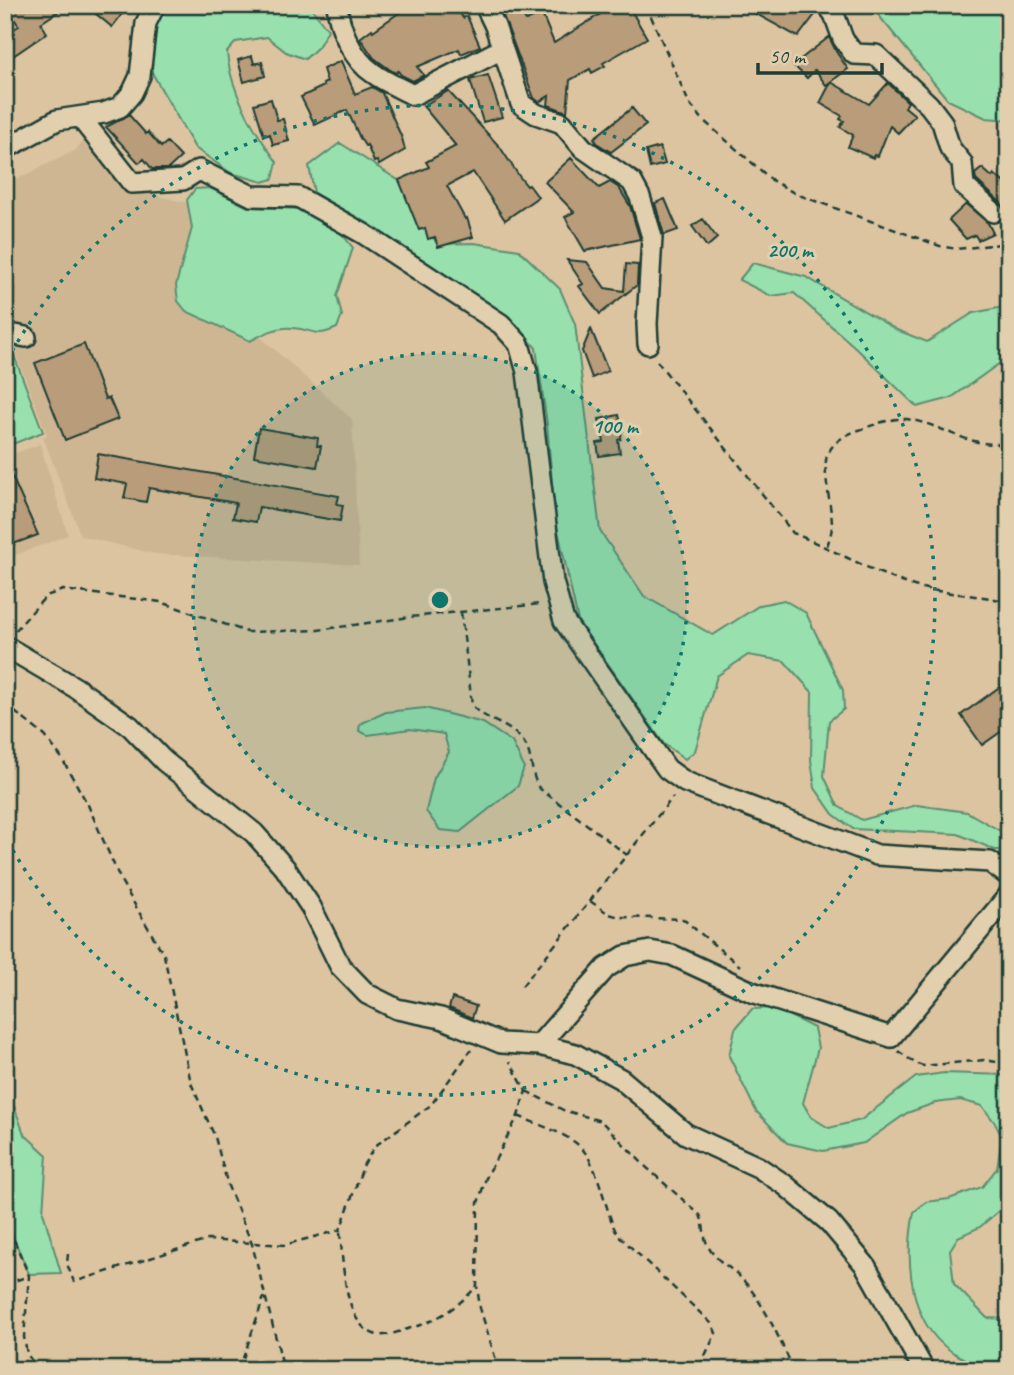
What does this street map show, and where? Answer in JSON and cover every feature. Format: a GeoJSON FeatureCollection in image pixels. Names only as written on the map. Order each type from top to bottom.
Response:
{"type":"FeatureCollection","features":[{"type":"Feature","properties":{"kind":"street"},"geometry":{"type":"LineString","coordinates":[[5,149],[57,120],[104,113],[120,107],[132,93],[140,76],[146,23],[155,5]]}},
{"type":"Feature","properties":{"kind":"street"},"geometry":{"type":"LineString","coordinates":[[337,5],[338,20],[353,50],[371,72],[413,95],[502,49]]}},
{"type":"Feature","properties":{"kind":"street"},"geometry":{"type":"LineString","coordinates":[[485,5],[495,26],[521,104],[536,114],[562,123],[583,149],[632,182],[640,197],[652,237],[648,344]]}},
{"type":"Feature","properties":{"kind":"street"},"geometry":{"type":"LineString","coordinates":[[828,5],[843,39],[854,54],[876,55],[929,105],[942,122],[950,148],[962,163],[964,186],[993,212]]}},
{"type":"Feature","properties":{"kind":"street"},"geometry":{"type":"LineString","coordinates":[[80,117],[132,183],[183,180],[200,170],[252,196],[298,197],[364,234],[501,324],[519,344],[527,372],[553,582],[564,621],[667,769],[685,782],[877,855],[990,862],[1009,876]]}},
{"type":"Feature","properties":{"kind":"street"},"geometry":{"type":"LineString","coordinates":[[5,333],[26,337]]}},
{"type":"Feature","properties":{"kind":"street"},"geometry":{"type":"LineString","coordinates":[[9,639],[130,726],[164,761],[254,833],[285,868],[311,907],[340,966],[367,994],[397,1009],[441,1018],[481,1037],[501,1043],[539,1045],[575,1054],[621,1079],[686,1135],[758,1167],[794,1192],[829,1222],[865,1265],[924,1370]]}},
{"type":"Feature","properties":{"kind":"street"},"geometry":{"type":"LineString","coordinates":[[539,1045],[606,968],[625,956],[650,951],[672,955],[752,992],[891,1037],[1009,895]]}},
{"type":"Feature","properties":{"kind":"path"},"geometry":{"type":"LineString","coordinates":[[646,5],[689,103],[704,121],[773,181],[796,194],[940,246],[957,249],[1009,243]]}},
{"type":"Feature","properties":{"kind":"path"},"geometry":{"type":"LineString","coordinates":[[648,344],[660,367],[793,533],[903,582],[930,590],[1009,602]]}},
{"type":"Feature","properties":{"kind":"path"},"geometry":{"type":"LineString","coordinates":[[827,546],[832,528],[826,459],[833,446],[844,435],[886,420],[904,419],[977,444],[990,446],[1009,443]]}},
{"type":"Feature","properties":{"kind":"path"},"geometry":{"type":"LineString","coordinates":[[9,639],[46,596],[63,590],[161,602],[247,632],[318,630],[410,617],[558,603]]}},
{"type":"Feature","properties":{"kind":"path"},"geometry":{"type":"LineString","coordinates":[[461,612],[472,705],[478,712],[522,739],[527,748],[534,780],[539,788],[627,855]]}},
{"type":"Feature","properties":{"kind":"path"},"geometry":{"type":"LineString","coordinates":[[5,705],[45,736],[61,757],[88,805],[121,881],[164,955],[191,1083],[215,1137],[228,1186],[252,1244],[284,1370]]}},
{"type":"Feature","properties":{"kind":"path"},"geometry":{"type":"LineString","coordinates":[[522,986],[685,782]]}},
{"type":"Feature","properties":{"kind":"path"},"geometry":{"type":"LineString","coordinates":[[590,901],[609,914],[620,917],[683,919],[742,968]]}},
{"type":"Feature","properties":{"kind":"path"},"geometry":{"type":"LineString","coordinates":[[477,1286],[465,1300],[430,1323],[383,1335],[372,1334],[360,1324],[352,1308],[344,1276],[340,1230],[364,1164],[376,1146],[431,1105],[481,1037]]}},
{"type":"Feature","properties":{"kind":"path"},"geometry":{"type":"LineString","coordinates":[[891,1037],[892,1045],[905,1057],[923,1066],[984,1060],[1009,1064]]}},
{"type":"Feature","properties":{"kind":"path"},"geometry":{"type":"LineString","coordinates":[[501,1043],[526,1091],[563,1110],[601,1121],[646,1167],[700,1215],[705,1225],[707,1244],[713,1254],[742,1278],[760,1302],[794,1370]]}},
{"type":"Feature","properties":{"kind":"path"},"geometry":{"type":"LineString","coordinates":[[499,1370],[480,1308],[477,1286],[478,1203],[486,1178],[518,1116],[526,1091]]}},
{"type":"Feature","properties":{"kind":"path"},"geometry":{"type":"LineString","coordinates":[[518,1116],[574,1141],[593,1168],[609,1219],[617,1234],[712,1324],[716,1333],[698,1370]]}},
{"type":"Feature","properties":{"kind":"path"},"geometry":{"type":"LineString","coordinates":[[5,1218],[23,1256],[29,1276],[24,1337],[27,1354],[38,1370]]}},
{"type":"Feature","properties":{"kind":"path"},"geometry":{"type":"LineString","coordinates":[[68,1254],[67,1264],[74,1282],[208,1240],[284,1245],[340,1230]]}},
{"type":"Feature","properties":{"kind":"path"},"geometry":{"type":"LineString","coordinates":[[5,1284],[29,1276]]}},
{"type":"Feature","properties":{"kind":"path"},"geometry":{"type":"LineString","coordinates":[[239,1370],[265,1297]]}},
{"type":"Feature","properties":{"kind":"shaded area"},"geometry":{"type":"Polygon","coordinates":[[[83,140],[121,187],[192,204],[208,290],[352,419],[359,565],[155,554],[81,536],[43,437],[47,435],[12,344],[32,344],[23,326],[5,325],[5,185],[76,150],[83,140]]]}},
{"type":"Feature","properties":{"kind":"shaded area"},"geometry":{"type":"Polygon","coordinates":[[[40,444],[68,535],[5,559],[5,457],[40,444]]]}},
{"type":"Feature","properties":{"kind":"green space"},"geometry":{"type":"Polygon","coordinates":[[[162,5],[309,5],[328,30],[318,47],[305,59],[286,52],[267,37],[236,42],[227,52],[233,82],[244,110],[277,162],[273,179],[263,182],[231,173],[195,148],[151,71],[152,29],[162,5]]]}},
{"type":"Feature","properties":{"kind":"green space"},"geometry":{"type":"Polygon","coordinates":[[[870,5],[1009,5],[1009,120],[986,118],[948,100],[870,5]]]}},
{"type":"Feature","properties":{"kind":"green space"},"geometry":{"type":"Polygon","coordinates":[[[340,143],[401,182],[437,244],[474,243],[519,250],[560,289],[575,324],[600,531],[644,596],[713,635],[760,605],[784,600],[806,613],[843,690],[844,709],[829,721],[824,776],[838,806],[862,820],[917,805],[967,812],[1009,836],[1009,850],[995,850],[958,834],[853,829],[833,814],[815,788],[811,760],[812,692],[784,661],[748,655],[717,676],[695,751],[685,759],[664,744],[578,621],[555,517],[547,424],[536,348],[509,317],[314,193],[309,166],[340,143]]]}},
{"type":"Feature","properties":{"kind":"green space"},"geometry":{"type":"Polygon","coordinates":[[[210,188],[248,207],[303,209],[339,230],[353,248],[337,296],[342,316],[337,328],[319,333],[282,328],[250,341],[186,311],[178,301],[176,285],[192,228],[187,200],[195,189],[210,188]]]}},
{"type":"Feature","properties":{"kind":"green space"},"geometry":{"type":"Polygon","coordinates":[[[753,263],[806,277],[897,330],[927,342],[973,313],[1009,306],[1009,362],[1000,363],[951,398],[917,407],[794,293],[771,296],[739,280],[753,263]]]}},
{"type":"Feature","properties":{"kind":"green space"},"geometry":{"type":"Polygon","coordinates":[[[5,343],[10,345],[43,432],[5,447],[5,343]]]}},
{"type":"Feature","properties":{"kind":"green space"},"geometry":{"type":"Polygon","coordinates":[[[425,708],[483,723],[512,742],[524,767],[518,786],[460,832],[440,830],[426,811],[434,778],[449,752],[444,734],[410,729],[368,735],[359,731],[360,724],[386,712],[425,708]]]}},
{"type":"Feature","properties":{"kind":"green space"},"geometry":{"type":"Polygon","coordinates":[[[774,1008],[814,1028],[818,1048],[803,1103],[811,1117],[829,1128],[861,1120],[916,1077],[944,1073],[1006,1075],[1009,1078],[1009,1202],[980,1227],[958,1237],[950,1250],[954,1284],[987,1318],[1009,1319],[1009,1360],[976,1364],[944,1345],[930,1331],[921,1313],[914,1294],[911,1273],[914,1212],[926,1202],[949,1199],[982,1187],[997,1168],[1002,1137],[995,1123],[982,1106],[960,1100],[935,1103],[907,1113],[864,1143],[823,1151],[787,1143],[756,1111],[729,1056],[735,1029],[752,1009],[774,1008]]]}},
{"type":"Feature","properties":{"kind":"green space"},"geometry":{"type":"Polygon","coordinates":[[[5,1081],[24,1134],[47,1155],[43,1212],[61,1273],[29,1274],[5,1218],[5,1081]]]}},
{"type":"Feature","properties":{"kind":"building"},"geometry":{"type":"Polygon","coordinates":[[[22,5],[68,5],[41,23],[47,33],[10,58],[5,50],[5,34],[19,26],[10,13],[22,5]]]}},
{"type":"Feature","properties":{"kind":"building"},"geometry":{"type":"Polygon","coordinates":[[[85,5],[129,5],[112,27],[85,5]]]}},
{"type":"Feature","properties":{"kind":"building"},"geometry":{"type":"Polygon","coordinates":[[[410,5],[455,5],[463,18],[467,16],[480,46],[461,54],[459,49],[417,67],[424,75],[413,81],[398,71],[396,73],[389,69],[374,58],[360,38],[410,5]]]}},
{"type":"Feature","properties":{"kind":"building"},"geometry":{"type":"Polygon","coordinates":[[[499,5],[516,5],[526,21],[542,14],[554,43],[615,5],[628,5],[647,38],[603,63],[605,66],[592,73],[590,69],[570,80],[567,112],[548,105],[549,96],[539,102],[534,98],[499,5]]]}},
{"type":"Feature","properties":{"kind":"building"},"geometry":{"type":"Polygon","coordinates":[[[740,5],[815,5],[817,12],[798,37],[740,5]]]}},
{"type":"Feature","properties":{"kind":"building"},"geometry":{"type":"Polygon","coordinates":[[[829,37],[848,69],[826,85],[815,70],[807,78],[793,65],[829,37]]]}},
{"type":"Feature","properties":{"kind":"building"},"geometry":{"type":"Polygon","coordinates":[[[252,56],[254,64],[262,62],[265,76],[244,82],[238,60],[252,56]]]}},
{"type":"Feature","properties":{"kind":"building"},"geometry":{"type":"Polygon","coordinates":[[[341,61],[355,94],[372,87],[382,93],[402,138],[405,150],[379,165],[377,161],[374,162],[367,145],[365,146],[360,138],[347,110],[315,125],[301,97],[324,86],[327,82],[323,69],[341,61]]]}},
{"type":"Feature","properties":{"kind":"building"},"geometry":{"type":"Polygon","coordinates":[[[488,75],[502,117],[483,122],[470,80],[488,75]]]}},
{"type":"Feature","properties":{"kind":"building"},"geometry":{"type":"Polygon","coordinates":[[[831,82],[869,104],[888,83],[908,102],[905,107],[915,115],[898,133],[890,126],[878,156],[874,155],[873,158],[848,147],[853,135],[840,127],[844,121],[840,119],[842,116],[820,103],[831,82]]]}},
{"type":"Feature","properties":{"kind":"building"},"geometry":{"type":"Polygon","coordinates":[[[448,91],[500,147],[519,176],[538,197],[505,220],[473,172],[447,186],[465,219],[467,218],[473,237],[438,247],[435,237],[428,239],[425,228],[419,230],[399,180],[429,167],[426,162],[456,146],[423,106],[448,91]]]}},
{"type":"Feature","properties":{"kind":"building"},"geometry":{"type":"Polygon","coordinates":[[[271,99],[277,120],[283,119],[289,141],[273,145],[270,134],[264,136],[254,104],[271,99]]]}},
{"type":"Feature","properties":{"kind":"building"},"geometry":{"type":"Polygon","coordinates":[[[632,108],[646,125],[611,152],[598,144],[594,138],[632,108]]]}},
{"type":"Feature","properties":{"kind":"building"},"geometry":{"type":"Polygon","coordinates":[[[129,115],[161,147],[167,142],[181,157],[168,169],[152,169],[144,159],[139,163],[106,127],[129,115]]]}},
{"type":"Feature","properties":{"kind":"building"},"geometry":{"type":"Polygon","coordinates":[[[660,147],[665,164],[650,168],[646,151],[660,147]]]}},
{"type":"Feature","properties":{"kind":"building"},"geometry":{"type":"Polygon","coordinates":[[[571,158],[599,188],[610,182],[619,188],[630,206],[640,239],[585,251],[565,217],[574,212],[545,182],[571,158]]]}},
{"type":"Feature","properties":{"kind":"building"},"geometry":{"type":"Polygon","coordinates":[[[982,168],[1009,187],[1009,216],[1001,203],[976,180],[975,174],[982,168]]]}},
{"type":"Feature","properties":{"kind":"building"},"geometry":{"type":"Polygon","coordinates":[[[665,199],[678,230],[664,235],[655,203],[665,199]]]}},
{"type":"Feature","properties":{"kind":"building"},"geometry":{"type":"Polygon","coordinates":[[[966,204],[988,223],[993,233],[978,240],[975,235],[966,239],[949,220],[966,204]]]}},
{"type":"Feature","properties":{"kind":"building"},"geometry":{"type":"Polygon","coordinates":[[[703,219],[717,238],[707,247],[692,226],[703,219]]]}},
{"type":"Feature","properties":{"kind":"building"},"geometry":{"type":"Polygon","coordinates":[[[567,260],[587,262],[605,288],[624,291],[626,264],[638,265],[637,285],[600,314],[579,286],[583,284],[567,260]]]}},
{"type":"Feature","properties":{"kind":"building"},"geometry":{"type":"Polygon","coordinates":[[[591,329],[608,371],[592,378],[582,351],[591,329]]]}},
{"type":"Feature","properties":{"kind":"building"},"geometry":{"type":"Polygon","coordinates":[[[84,344],[105,399],[109,398],[118,419],[65,440],[35,363],[84,344]]]}},
{"type":"Feature","properties":{"kind":"building"},"geometry":{"type":"Polygon","coordinates":[[[619,415],[622,428],[621,439],[618,440],[620,453],[599,456],[597,443],[604,442],[599,419],[619,415]]]}},
{"type":"Feature","properties":{"kind":"building"},"geometry":{"type":"Polygon","coordinates":[[[259,428],[318,438],[317,446],[321,446],[317,467],[254,456],[259,428]]]}},
{"type":"Feature","properties":{"kind":"building"},"geometry":{"type":"Polygon","coordinates":[[[98,454],[339,496],[337,504],[343,505],[340,521],[259,507],[256,522],[233,518],[236,503],[149,488],[146,502],[124,498],[127,484],[94,478],[98,454]]]}},
{"type":"Feature","properties":{"kind":"building"},"geometry":{"type":"Polygon","coordinates":[[[5,461],[38,535],[5,547],[5,461]]]}},
{"type":"Feature","properties":{"kind":"building"},"geometry":{"type":"Polygon","coordinates":[[[1009,680],[1009,726],[982,745],[961,715],[1009,680]]]}},
{"type":"Feature","properties":{"kind":"building"},"geometry":{"type":"Polygon","coordinates":[[[452,998],[476,1006],[472,1018],[449,1008],[452,998]]]}}]}
